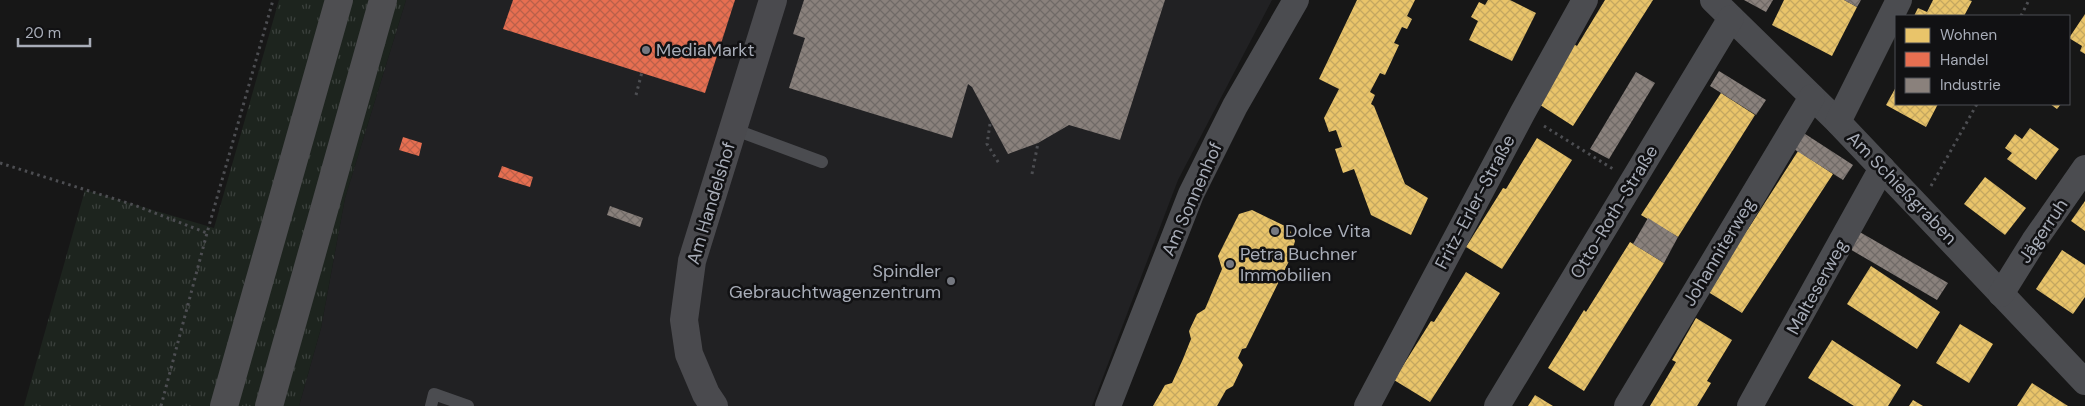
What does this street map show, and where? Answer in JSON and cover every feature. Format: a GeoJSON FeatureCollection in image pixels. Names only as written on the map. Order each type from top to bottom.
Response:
{"type":"FeatureCollection","features":[{"type":"Feature","properties":{"kind":"highway"},"geometry":{"type":"LineString","coordinates":[[224,406],[339,0]]}},
{"type":"Feature","properties":{"kind":"highway"},"geometry":{"type":"LineString","coordinates":[[268,406],[383,0]]}},
{"type":"Feature","properties":{"kind":"street","name":"Am Handelshof"},"geometry":{"type":"LineString","coordinates":[[714,406],[706,394],[689,354],[684,320],[692,261],[773,0]]}},
{"type":"Feature","properties":{"kind":"street","name":"Am Sonnenhof"},"geometry":{"type":"LineString","coordinates":[[1108,406],[1191,194],[1235,106],[1296,0]]}},
{"type":"Feature","properties":{"kind":"street","name":"Fritz-Erler-Straße"},"geometry":{"type":"LineString","coordinates":[[1367,406],[1522,112],[1585,0]]}},
{"type":"Feature","properties":{"kind":"street"},"geometry":{"type":"LineString","coordinates":[[1838,122],[1899,0]]}},
{"type":"Feature","properties":{"kind":"street","name":"Am Schießgraben"},"geometry":{"type":"LineString","coordinates":[[1722,9],[1838,122],[1920,206],[2085,382]]}},
{"type":"Feature","properties":{"kind":"street","name":"Otto-Roth-Straße"},"geometry":{"type":"LineString","coordinates":[[1497,406],[1632,181],[1722,9]]}},
{"type":"Feature","properties":{"kind":"street","name":"Johanniterweg"},"geometry":{"type":"LineString","coordinates":[[1627,406],[1812,98]]}},
{"type":"Feature","properties":{"kind":"street","name":"Malteserweg"},"geometry":{"type":"LineString","coordinates":[[1750,406],[1882,168]]}},
{"type":"Feature","properties":{"kind":"street","name":"Jägerruh"},"geometry":{"type":"LineString","coordinates":[[2001,294],[2034,241],[2085,168]]}},
{"type":"Feature","properties":{"kind":"lane"},"geometry":{"type":"LineString","coordinates":[[733,130],[822,162]]}},
{"type":"Feature","properties":{"kind":"lane"},"geometry":{"type":"LineString","coordinates":[[431,406],[434,394],[468,406]]}},
{"type":"Feature","properties":{"kind":"path"},"geometry":{"type":"LineString","coordinates":[[161,406],[207,233],[273,0]]}},
{"type":"Feature","properties":{"kind":"path"},"geometry":{"type":"LineString","coordinates":[[2022,15],[2029,0]]}},
{"type":"Feature","properties":{"kind":"path"},"geometry":{"type":"LineString","coordinates":[[636,95],[642,72]]}},
{"type":"Feature","properties":{"kind":"path"},"geometry":{"type":"LineString","coordinates":[[1920,206],[1976,105]]}},
{"type":"Feature","properties":{"kind":"path"},"geometry":{"type":"LineString","coordinates":[[1522,112],[1632,181]]}},
{"type":"Feature","properties":{"kind":"path"},"geometry":{"type":"LineString","coordinates":[[990,124],[987,144],[1000,165]]}},
{"type":"Feature","properties":{"kind":"path"},"geometry":{"type":"LineString","coordinates":[[1032,174],[1038,143]]}},
{"type":"Feature","properties":{"kind":"path"},"geometry":{"type":"LineString","coordinates":[[0,163],[134,205],[207,233]]}},
{"type":"Feature","properties":{"kind":"shaded area"},"geometry":{"type":"Polygon","coordinates":[[[406,0],[1272,0],[1178,180],[1092,406],[299,406],[321,328],[345,198],[406,0]]]}},
{"type":"Feature","properties":{"kind":"green space"},"geometry":{"type":"Polygon","coordinates":[[[279,0],[406,0],[345,198],[321,328],[299,406],[24,406],[85,190],[214,228],[279,0]]]}},
{"type":"Feature","properties":{"kind":"building: Wohnen"},"geometry":{"type":"Polygon","coordinates":[[[1357,0],[1415,0],[1407,16],[1412,19],[1407,29],[1402,27],[1394,43],[1399,45],[1385,75],[1380,73],[1370,92],[1375,95],[1371,104],[1374,106],[1405,184],[1428,198],[1411,235],[1371,215],[1354,169],[1343,173],[1335,149],[1342,147],[1336,130],[1329,132],[1324,118],[1339,89],[1319,79],[1357,0]]]}},
{"type":"Feature","properties":{"kind":"building: Wohnen"},"geometry":{"type":"Polygon","coordinates":[[[1488,0],[1510,0],[1536,13],[1512,61],[1469,40],[1478,21],[1471,17],[1479,2],[1485,5],[1488,0]]]}},
{"type":"Feature","properties":{"kind":"building: Wohnen"},"geometry":{"type":"Polygon","coordinates":[[[1605,0],[1653,0],[1573,126],[1537,103],[1574,44],[1577,46],[1605,0]]]}},
{"type":"Feature","properties":{"kind":"building: Wohnen"},"geometry":{"type":"Polygon","coordinates":[[[1784,0],[1844,0],[1857,7],[1832,56],[1772,25],[1784,0]]]}},
{"type":"Feature","properties":{"kind":"building: Wohnen"},"geometry":{"type":"Polygon","coordinates":[[[1933,0],[1972,1],[1965,15],[1914,15],[1918,8],[1927,12],[1933,0]]]}},
{"type":"Feature","properties":{"kind":"building: Wohnen"},"geometry":{"type":"Polygon","coordinates":[[[2085,14],[2085,54],[2080,51],[2082,46],[2070,39],[2085,14]]]}},
{"type":"Feature","properties":{"kind":"building: Wohnen"},"geometry":{"type":"Polygon","coordinates":[[[1895,89],[1895,105],[1937,105],[1926,127],[1886,105],[1895,89]]]}},
{"type":"Feature","properties":{"kind":"building: Wohnen"},"geometry":{"type":"Polygon","coordinates":[[[1721,93],[1755,115],[1678,237],[1641,215],[1721,93]]]}},
{"type":"Feature","properties":{"kind":"building: Wohnen"},"geometry":{"type":"Polygon","coordinates":[[[2051,105],[2060,105],[2057,109],[2051,105]]]}},
{"type":"Feature","properties":{"kind":"building: Wohnen"},"geometry":{"type":"Polygon","coordinates":[[[2030,128],[2059,149],[2036,180],[2007,159],[2012,153],[2005,148],[2015,134],[2022,139],[2030,128]]]}},
{"type":"Feature","properties":{"kind":"building: Wohnen"},"geometry":{"type":"Polygon","coordinates":[[[1537,138],[1572,160],[1502,269],[1466,247],[1503,188],[1506,189],[1537,138]]]}},
{"type":"Feature","properties":{"kind":"building: Wohnen"},"geometry":{"type":"Polygon","coordinates":[[[1798,151],[1833,174],[1742,313],[1705,290],[1750,226],[1798,151]]]}},
{"type":"Feature","properties":{"kind":"building: Wohnen"},"geometry":{"type":"Polygon","coordinates":[[[1985,177],[2026,208],[2005,235],[1964,204],[1985,177]]]}},
{"type":"Feature","properties":{"kind":"building: Wohnen"},"geometry":{"type":"Polygon","coordinates":[[[2085,201],[2085,231],[2071,221],[2085,201]]]}},
{"type":"Feature","properties":{"kind":"building: Wohnen"},"geometry":{"type":"Polygon","coordinates":[[[1252,210],[1289,228],[1295,241],[1294,251],[1246,348],[1242,349],[1238,358],[1243,365],[1233,386],[1226,390],[1217,406],[1153,406],[1165,385],[1172,383],[1183,359],[1191,339],[1189,331],[1197,314],[1205,309],[1222,269],[1218,256],[1239,214],[1252,210]]]}},
{"type":"Feature","properties":{"kind":"building: Wohnen"},"geometry":{"type":"Polygon","coordinates":[[[1630,242],[1664,263],[1584,391],[1548,368],[1630,242]]]}},
{"type":"Feature","properties":{"kind":"building: Wohnen"},"geometry":{"type":"Polygon","coordinates":[[[2062,250],[2085,265],[2085,297],[2073,314],[2036,289],[2062,250]]]}},
{"type":"Feature","properties":{"kind":"building: Wohnen"},"geometry":{"type":"Polygon","coordinates":[[[1871,266],[1940,312],[1917,349],[1847,304],[1871,266]]]}},
{"type":"Feature","properties":{"kind":"building: Wohnen"},"geometry":{"type":"Polygon","coordinates":[[[1466,272],[1500,293],[1430,402],[1394,380],[1431,321],[1434,322],[1466,272]]]}},
{"type":"Feature","properties":{"kind":"building: Wohnen"},"geometry":{"type":"Polygon","coordinates":[[[1696,318],[1732,340],[1707,381],[1711,383],[1697,406],[1650,406],[1676,362],[1672,360],[1696,318]]]}},
{"type":"Feature","properties":{"kind":"building: Wohnen"},"geometry":{"type":"Polygon","coordinates":[[[1960,324],[1993,344],[1969,383],[1936,363],[1960,324]]]}},
{"type":"Feature","properties":{"kind":"building: Wohnen"},"geometry":{"type":"Polygon","coordinates":[[[1832,340],[1901,385],[1888,406],[1854,406],[1808,378],[1832,340]]]}},
{"type":"Feature","properties":{"kind":"building: Wohnen"},"geometry":{"type":"Polygon","coordinates":[[[2032,383],[2068,406],[2017,406],[2032,383]]]}},
{"type":"Feature","properties":{"kind":"building: Wohnen"},"geometry":{"type":"Polygon","coordinates":[[[1535,395],[1553,406],[1528,406],[1535,395]]]}},
{"type":"Feature","properties":{"kind":"building: Wohnen"},"geometry":{"type":"Polygon","coordinates":[[[1913,400],[1923,406],[1909,406],[1913,400]]]}},
{"type":"Feature","properties":{"kind":"building: Handel","name":"MediaMarkt"},"geometry":{"type":"Polygon","coordinates":[[[513,0],[735,0],[705,93],[503,29],[513,0]]]}},
{"type":"Feature","properties":{"kind":"building: Handel"},"geometry":{"type":"Polygon","coordinates":[[[403,137],[422,143],[419,156],[399,150],[403,137]]]}},
{"type":"Feature","properties":{"kind":"building: Handel"},"geometry":{"type":"Polygon","coordinates":[[[502,166],[533,177],[530,187],[498,177],[502,166]]]}},
{"type":"Feature","properties":{"kind":"building: Industrie"},"geometry":{"type":"Polygon","coordinates":[[[804,0],[1165,0],[1120,140],[1069,125],[1038,143],[1008,154],[972,87],[968,84],[952,138],[789,88],[805,38],[793,34],[804,0]]]}},
{"type":"Feature","properties":{"kind":"building: Industrie"},"geometry":{"type":"Polygon","coordinates":[[[1744,0],[1773,0],[1766,12],[1744,0]]]}},
{"type":"Feature","properties":{"kind":"building: Industrie"},"geometry":{"type":"Polygon","coordinates":[[[1844,0],[1861,0],[1857,7],[1844,0]]]}},
{"type":"Feature","properties":{"kind":"building: Industrie"},"geometry":{"type":"Polygon","coordinates":[[[1719,71],[1766,100],[1756,115],[1710,86],[1719,71]]]}},
{"type":"Feature","properties":{"kind":"building: Industrie"},"geometry":{"type":"Polygon","coordinates":[[[1636,72],[1655,83],[1609,159],[1590,149],[1636,72]]]}},
{"type":"Feature","properties":{"kind":"building: Industrie"},"geometry":{"type":"Polygon","coordinates":[[[1799,130],[1853,165],[1843,180],[1789,146],[1799,130]]]}},
{"type":"Feature","properties":{"kind":"building: Industrie"},"geometry":{"type":"Polygon","coordinates":[[[610,206],[643,218],[640,227],[607,215],[610,206]]]}},
{"type":"Feature","properties":{"kind":"building: Industrie"},"geometry":{"type":"Polygon","coordinates":[[[1648,218],[1678,237],[1664,263],[1633,244],[1648,218]]]}},
{"type":"Feature","properties":{"kind":"building: Industrie"},"geometry":{"type":"Polygon","coordinates":[[[1858,231],[1948,283],[1937,300],[1848,248],[1858,231]]]}},
{"type":"Feature","properties":{"kind":"place","name":"MediaMarkt"},"geometry":{"type":"Point","coordinates":[646,50]}},
{"type":"Feature","properties":{"kind":"place","name":"Dolce Vita"},"geometry":{"type":"Point","coordinates":[1275,231]}},
{"type":"Feature","properties":{"kind":"place","name":"Petra Buchner Immobilien"},"geometry":{"type":"Point","coordinates":[1230,264]}},
{"type":"Feature","properties":{"kind":"place","name":"Spindler Gebrauchtwagenzentrum"},"geometry":{"type":"Point","coordinates":[951,281]}}]}
